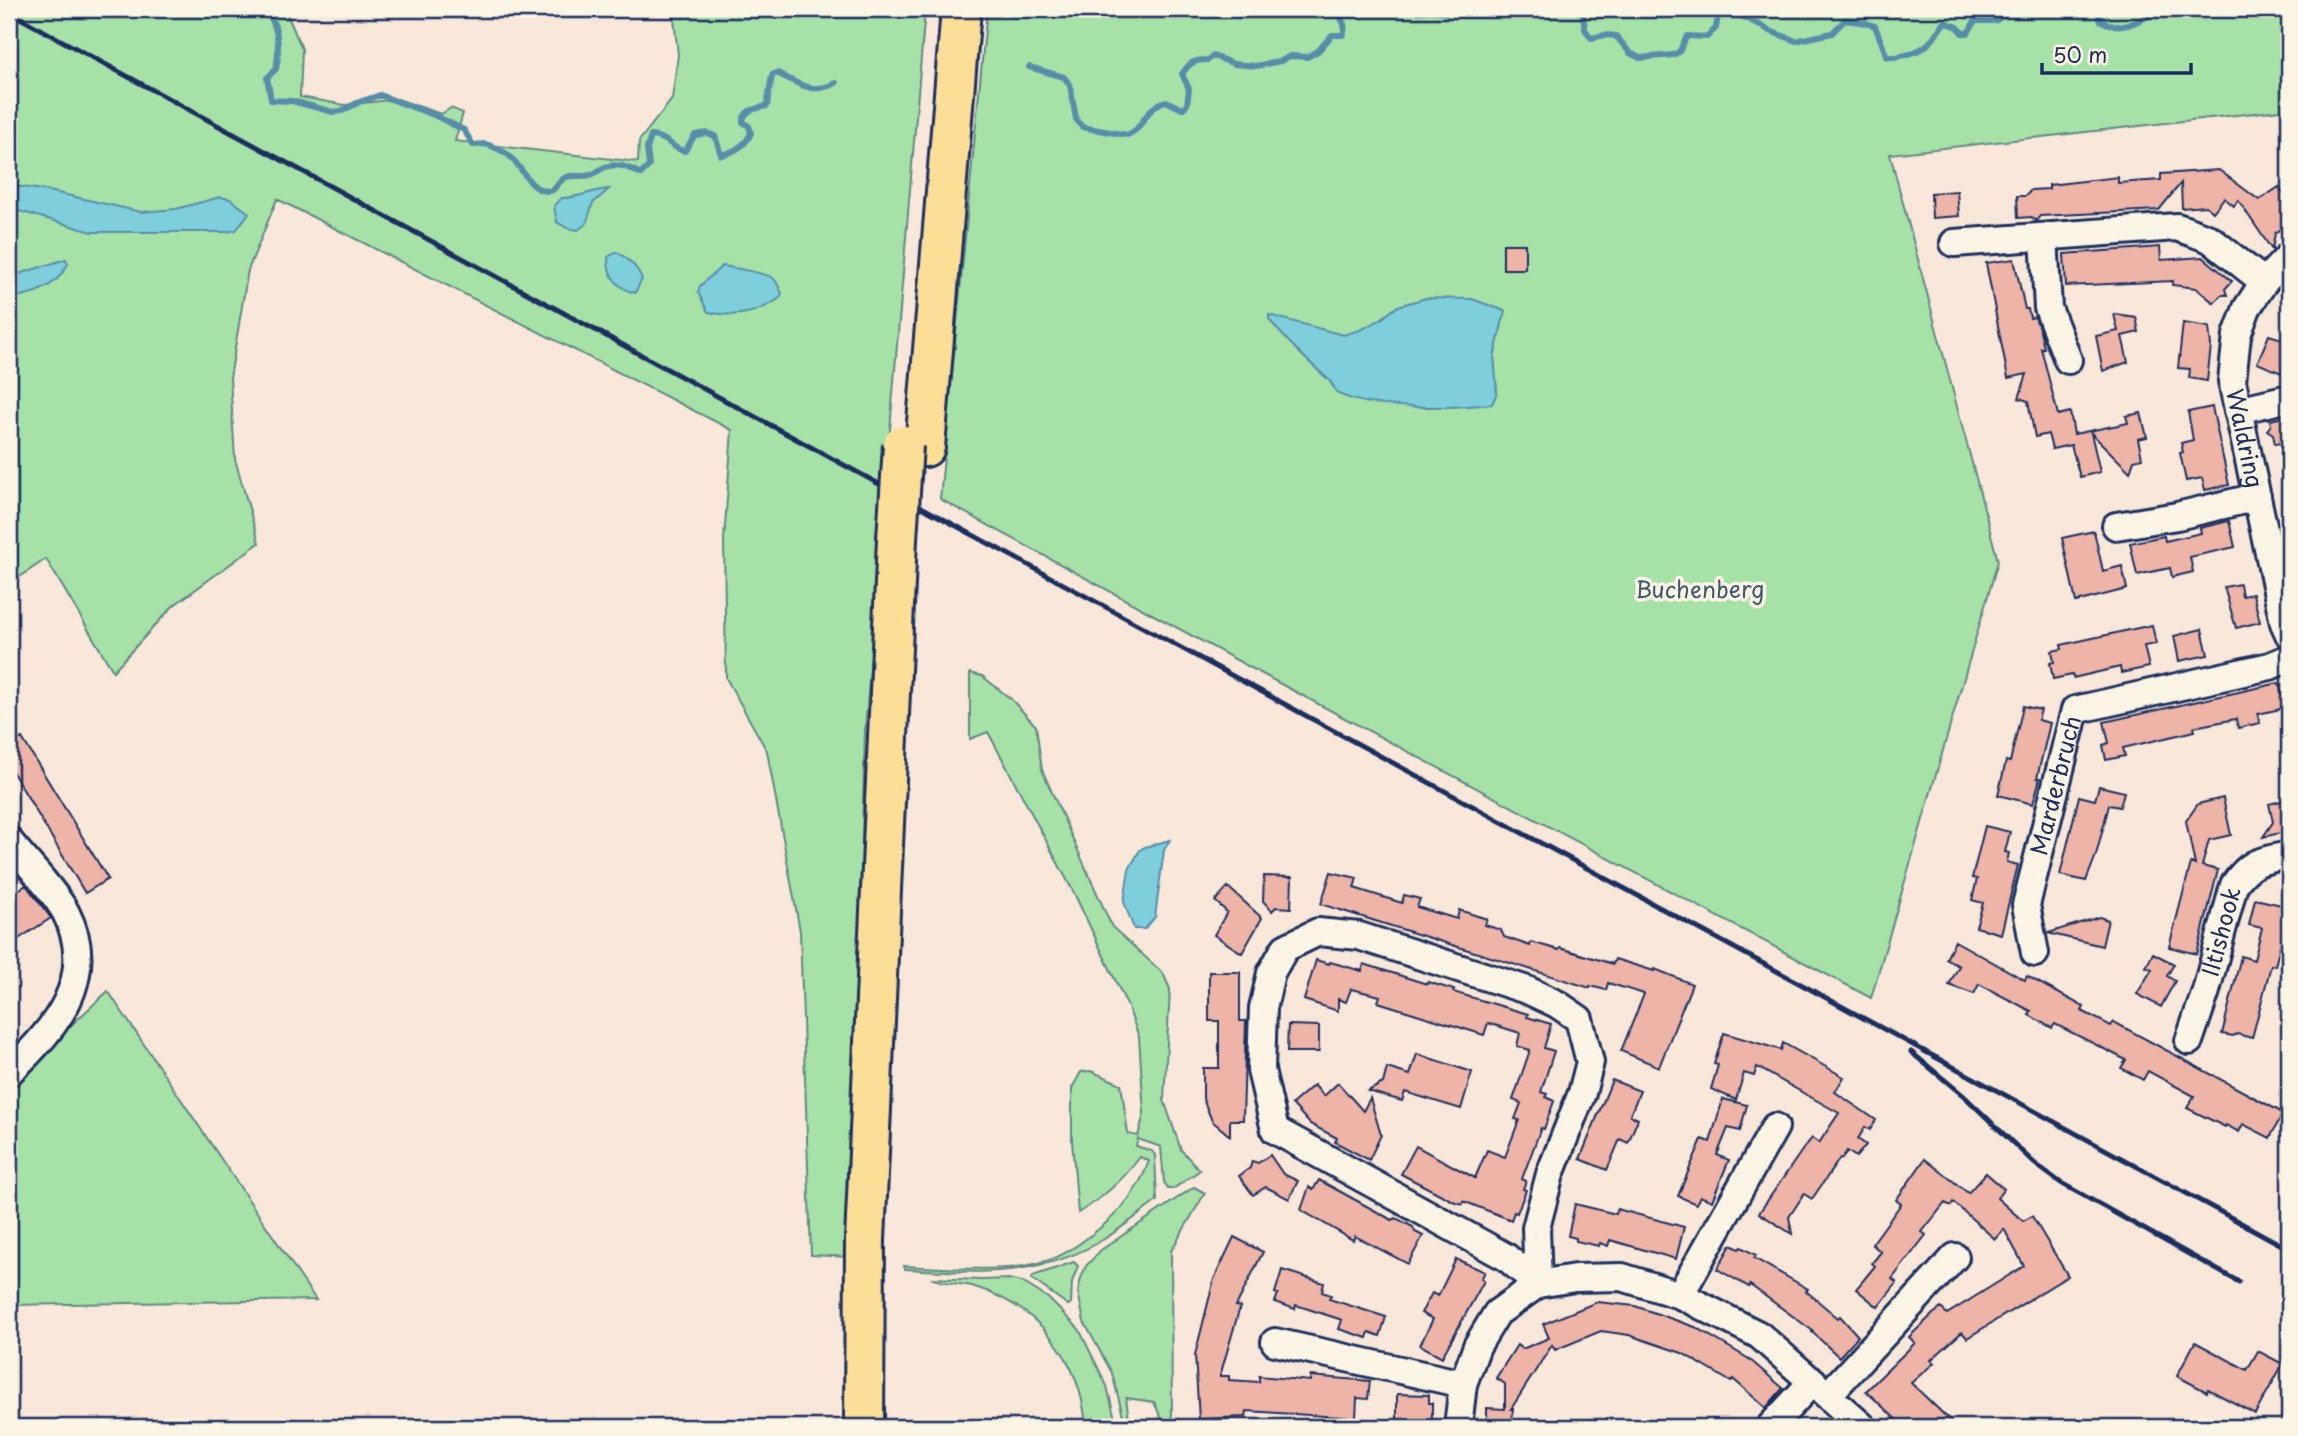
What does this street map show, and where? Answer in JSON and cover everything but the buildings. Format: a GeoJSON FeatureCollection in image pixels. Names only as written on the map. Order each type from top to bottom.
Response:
{"type":"FeatureCollection","features":[{"type":"Feature","properties":{"kind":"highway"},"geometry":{"type":"LineString","coordinates":[[864,1427],[873,1327],[874,1240],[908,541],[940,9]]}},
{"type":"Feature","properties":{"kind":"highway"},"geometry":{"type":"LineString","coordinates":[[914,446],[961,9]]}},
{"type":"Feature","properties":{"kind":"highway"},"geometry":{"type":"LineString","coordinates":[[873,1327],[884,1427]]}},
{"type":"Feature","properties":{"kind":"street"},"geometry":{"type":"LineString","coordinates":[[1954,243],[2177,227],[2210,239],[2264,282]]}},
{"type":"Feature","properties":{"kind":"street"},"geometry":{"type":"LineString","coordinates":[[2044,237],[2048,308],[2068,360]]}},
{"type":"Feature","properties":{"kind":"street","name":"Waldring"},"geometry":{"type":"LineString","coordinates":[[2289,256],[2264,282],[2247,308],[2237,335],[2232,382],[2284,623],[2289,634]]}},
{"type":"Feature","properties":{"kind":"street"},"geometry":{"type":"LineString","coordinates":[[2238,410],[2289,398]]}},
{"type":"Feature","properties":{"kind":"street"},"geometry":{"type":"LineString","coordinates":[[2116,526],[2177,516],[2257,497]]}},
{"type":"Feature","properties":{"kind":"street","name":"Marderbruch"},"geometry":{"type":"LineString","coordinates":[[2035,953],[2026,905],[2075,710],[2270,666],[2289,658]]}},
{"type":"Feature","properties":{"kind":"street"},"geometry":{"type":"LineString","coordinates":[[9,841],[65,911],[76,937],[78,961],[75,986],[67,1002],[48,1032],[9,1072]]}},
{"type":"Feature","properties":{"kind":"street","name":"Iltishook"},"geometry":{"type":"LineString","coordinates":[[2189,1041],[2206,991],[2234,885],[2244,870],[2259,861],[2289,855]]}},
{"type":"Feature","properties":{"kind":"street"},"geometry":{"type":"LineString","coordinates":[[1318,932],[1359,936],[1527,990],[1557,1004],[1579,1019],[1590,1062],[1582,1093],[1550,1174],[1536,1228],[1538,1283],[1506,1257],[1275,1130],[1261,1070],[1263,1008],[1271,973],[1285,948],[1318,932]]}},
{"type":"Feature","properties":{"kind":"street"},"geometry":{"type":"LineString","coordinates":[[1681,1295],[1775,1128]]}},
{"type":"Feature","properties":{"kind":"street"},"geometry":{"type":"LineString","coordinates":[[1770,1427],[1821,1388],[1955,1257]]}},
{"type":"Feature","properties":{"kind":"street"},"geometry":{"type":"LineString","coordinates":[[1458,1427],[1463,1384],[1477,1346],[1497,1314],[1538,1283],[1576,1278],[1622,1277],[1681,1295],[1759,1335],[1863,1427]]}},
{"type":"Feature","properties":{"kind":"street"},"geometry":{"type":"LineString","coordinates":[[1275,1342],[1463,1384]]}},
{"type":"Feature","properties":{"kind":"green space"},"geometry":{"type":"Polygon","coordinates":[[[9,9],[285,9],[302,49],[300,97],[345,105],[398,99],[441,114],[451,108],[463,113],[455,141],[638,162],[639,141],[672,99],[678,55],[673,9],[925,9],[865,730],[851,1257],[811,1255],[800,931],[767,751],[726,678],[724,540],[732,430],[277,199],[248,270],[230,378],[235,459],[259,543],[173,606],[113,671],[46,559],[9,584],[9,9]]]}},
{"type":"Feature","properties":{"kind":"green space","name":"Buchenberg"},"geometry":{"type":"Polygon","coordinates":[[[987,9],[2289,9],[2289,109],[1890,154],[1998,561],[1871,998],[940,499],[987,9]],[[1398,306],[1367,328],[1345,335],[1269,316],[1269,319],[1329,380],[1338,393],[1352,399],[1392,403],[1497,393],[1494,357],[1505,311],[1398,306]]]}},
{"type":"Feature","properties":{"kind":"green space"},"geometry":{"type":"Polygon","coordinates":[[[970,673],[982,676],[1011,699],[1036,726],[1042,770],[1112,927],[1163,973],[1170,989],[1164,1100],[1181,1150],[1200,1170],[1173,1189],[1168,1189],[1164,1182],[1161,1147],[1138,1139],[1136,1146],[1152,1151],[1155,1155],[1157,1201],[1124,1226],[1081,1252],[1057,1261],[1008,1270],[982,1272],[905,1269],[904,1266],[1005,1268],[1043,1262],[1059,1256],[1072,1249],[1114,1215],[1137,1186],[1149,1161],[1140,1157],[1112,1188],[1078,1213],[1072,1141],[1072,1088],[1081,1072],[1091,1071],[1121,1084],[1128,1134],[1138,1136],[1144,1114],[1139,1037],[1128,1007],[1074,893],[988,732],[970,739],[970,673]]]}},
{"type":"Feature","properties":{"kind":"green space"},"geometry":{"type":"Polygon","coordinates":[[[108,991],[316,1300],[9,1305],[9,1083],[108,991]]]}},
{"type":"Feature","properties":{"kind":"green space"},"geometry":{"type":"Polygon","coordinates":[[[1194,1187],[1205,1193],[1171,1251],[1172,1427],[1165,1427],[1154,1402],[1126,1398],[1130,1427],[1126,1427],[1112,1373],[1084,1322],[1078,1292],[1081,1278],[1086,1266],[1101,1250],[1194,1187]]]}},
{"type":"Feature","properties":{"kind":"green space"},"geometry":{"type":"Polygon","coordinates":[[[1074,1262],[1078,1266],[1072,1282],[1071,1303],[1068,1305],[1032,1279],[1033,1276],[1074,1262]]]}},
{"type":"Feature","properties":{"kind":"green space"},"geometry":{"type":"Polygon","coordinates":[[[931,1278],[1008,1279],[1022,1282],[1048,1298],[1079,1329],[1107,1386],[1117,1427],[1086,1427],[1082,1402],[1065,1357],[1036,1321],[996,1295],[972,1286],[931,1278]]]}},
{"type":"Feature","properties":{"kind":"water"},"geometry":{"type":"Polygon","coordinates":[[[9,185],[49,191],[141,212],[176,209],[220,197],[230,199],[249,213],[236,230],[225,232],[92,232],[9,208],[9,185]]]}},
{"type":"Feature","properties":{"kind":"water"},"geometry":{"type":"Polygon","coordinates":[[[609,189],[593,203],[586,224],[578,230],[557,222],[554,206],[562,198],[609,189]]]}},
{"type":"Feature","properties":{"kind":"water"},"geometry":{"type":"Polygon","coordinates":[[[617,252],[632,263],[642,279],[635,293],[619,285],[609,270],[608,257],[617,252]]]}},
{"type":"Feature","properties":{"kind":"water"},"geometry":{"type":"Polygon","coordinates":[[[66,259],[68,264],[50,285],[27,295],[9,298],[9,277],[66,259]]]}},
{"type":"Feature","properties":{"kind":"water"},"geometry":{"type":"Polygon","coordinates":[[[722,266],[770,276],[782,293],[780,298],[763,308],[746,313],[727,315],[708,312],[698,292],[700,286],[722,266]]]}},
{"type":"Feature","properties":{"kind":"water"},"geometry":{"type":"Polygon","coordinates":[[[1426,298],[1472,299],[1505,311],[1494,357],[1497,393],[1492,404],[1413,407],[1351,399],[1338,393],[1329,380],[1269,319],[1269,315],[1343,335],[1380,320],[1398,306],[1426,298]]]}},
{"type":"Feature","properties":{"kind":"water"},"geometry":{"type":"Polygon","coordinates":[[[1170,840],[1164,850],[1155,917],[1145,929],[1134,929],[1124,902],[1129,869],[1140,850],[1170,840]]]}},
{"type":"Feature","properties":{"kind":"waterway"},"geometry":{"type":"LineString","coordinates":[[263,9],[272,20],[278,45],[276,69],[267,78],[271,100],[292,101],[333,112],[342,111],[380,95],[436,116],[464,130],[473,145],[486,144],[504,152],[515,161],[532,184],[547,191],[553,190],[566,177],[590,175],[614,165],[641,174],[649,166],[647,149],[651,136],[685,151],[695,135],[707,133],[715,136],[721,155],[735,150],[751,133],[749,126],[743,122],[746,114],[767,106],[772,75],[777,73],[806,87],[819,88],[836,83]]}},
{"type":"Feature","properties":{"kind":"waterway"},"geometry":{"type":"LineString","coordinates":[[1029,67],[1064,77],[1070,85],[1076,119],[1082,127],[1127,135],[1137,129],[1158,104],[1166,101],[1182,109],[1187,105],[1189,89],[1182,74],[1193,62],[1208,60],[1213,56],[1234,64],[1256,66],[1281,61],[1290,56],[1307,57],[1318,51],[1332,35],[1343,35],[1344,25],[1336,9]]}},
{"type":"Feature","properties":{"kind":"waterway"},"geometry":{"type":"LineString","coordinates":[[1413,9],[1445,13],[1454,9]]}},
{"type":"Feature","properties":{"kind":"waterway"},"geometry":{"type":"LineString","coordinates":[[1479,9],[1488,13],[1493,9]]}},
{"type":"Feature","properties":{"kind":"waterway"},"geometry":{"type":"LineString","coordinates":[[1576,9],[1583,14],[1585,29],[1591,38],[1616,36],[1630,53],[1640,58],[1673,55],[1679,52],[1687,36],[1707,37],[1716,28],[1718,15],[1725,12],[1742,16],[1795,41],[1832,33],[1845,20],[1866,23],[1875,26],[1887,57],[1893,57],[1911,54],[1922,48],[1931,41],[1945,22],[1958,27],[1962,33],[1968,33],[1975,21],[1995,21],[2008,12],[2024,9]]}},
{"type":"Feature","properties":{"kind":"waterway"},"geometry":{"type":"LineString","coordinates":[[2040,9],[2061,12],[2065,9]]}},
{"type":"Feature","properties":{"kind":"waterway"},"geometry":{"type":"LineString","coordinates":[[2087,9],[2098,11],[2100,20],[2115,26],[2129,25],[2157,12],[2158,9]]}},
{"type":"Feature","properties":{"kind":"railway"},"geometry":{"type":"LineString","coordinates":[[9,12],[2289,1249]]}},
{"type":"Feature","properties":{"kind":"railway"},"geometry":{"type":"LineString","coordinates":[[1911,1052],[1964,1096],[2034,1163],[2061,1183],[2239,1282]]}}]}
